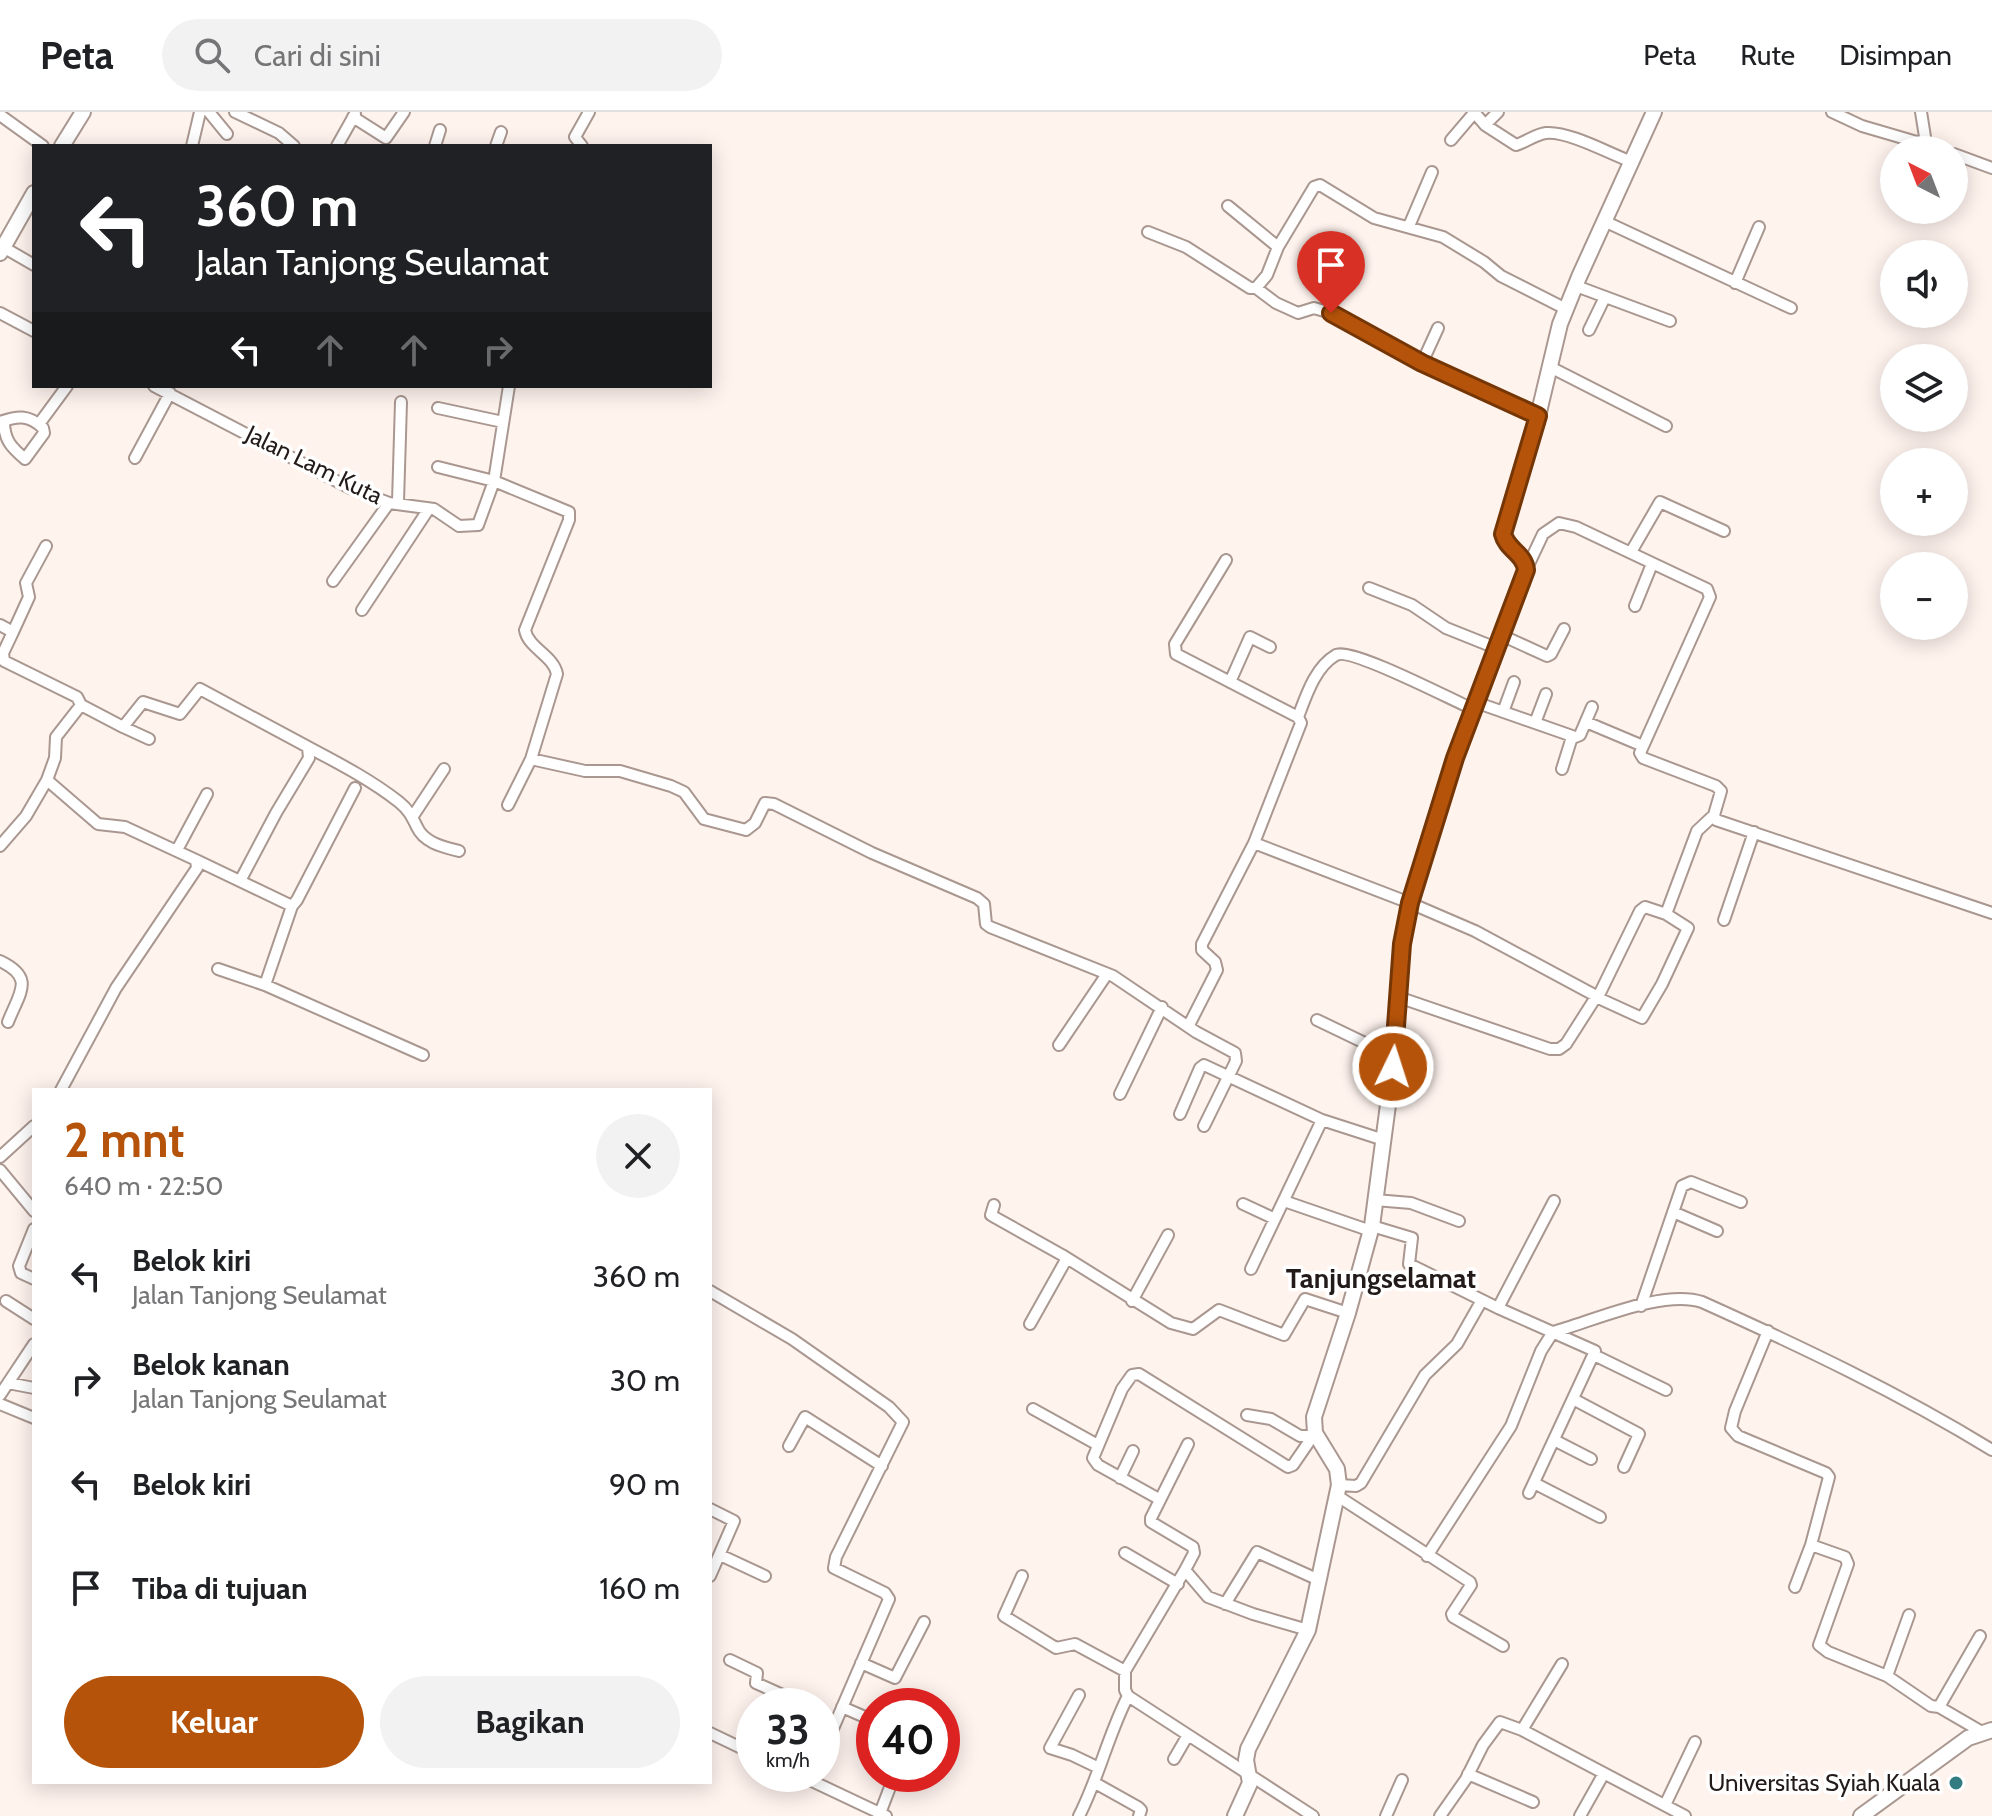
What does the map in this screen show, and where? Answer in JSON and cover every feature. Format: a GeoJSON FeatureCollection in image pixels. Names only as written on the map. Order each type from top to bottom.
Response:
{"type":"FeatureCollection","features":[{"type":"Feature","properties":{"kind":"street"},"geometry":{"type":"LineString","coordinates":[[63,144],[83,112]]}},
{"type":"Feature","properties":{"kind":"street"},"geometry":{"type":"LineString","coordinates":[[192,144],[200,112]]}},
{"type":"Feature","properties":{"kind":"street"},"geometry":{"type":"LineString","coordinates":[[209,112],[227,134]]}},
{"type":"Feature","properties":{"kind":"street"},"geometry":{"type":"LineString","coordinates":[[235,112],[279,133],[292,144]]}},
{"type":"Feature","properties":{"kind":"street"},"geometry":{"type":"LineString","coordinates":[[338,144],[354,115],[386,138],[404,112]]}},
{"type":"Feature","properties":{"kind":"street"},"geometry":{"type":"LineString","coordinates":[[580,144],[575,137],[589,112]]}},
{"type":"Feature","properties":{"kind":"street"},"geometry":{"type":"LineString","coordinates":[[1485,125],[1498,112]]}},
{"type":"Feature","properties":{"kind":"street"},"geometry":{"type":"LineString","coordinates":[[1526,570],[1523,559],[1506,542],[1503,534],[1566,309],[1654,112]]}},
{"type":"Feature","properties":{"kind":"street"},"geometry":{"type":"LineString","coordinates":[[1832,112],[1862,126],[1900,136]]}},
{"type":"Feature","properties":{"kind":"street"},"geometry":{"type":"LineString","coordinates":[[1921,112],[1925,136]]}},
{"type":"Feature","properties":{"kind":"street"},"geometry":{"type":"LineString","coordinates":[[1451,140],[1474,113],[1485,125],[1516,145],[1551,133],[1632,162]]}},
{"type":"Feature","properties":{"kind":"street"},"geometry":{"type":"LineString","coordinates":[[0,115],[40,144]]}},
{"type":"Feature","properties":{"kind":"street"},"geometry":{"type":"LineString","coordinates":[[436,144],[440,130]]}},
{"type":"Feature","properties":{"kind":"street"},"geometry":{"type":"LineString","coordinates":[[497,144],[501,132]]}},
{"type":"Feature","properties":{"kind":"street"},"geometry":{"type":"LineString","coordinates":[[1968,159],[1992,168]]}},
{"type":"Feature","properties":{"kind":"street"},"geometry":{"type":"LineString","coordinates":[[1409,226],[1432,172]]}},
{"type":"Feature","properties":{"kind":"street"},"geometry":{"type":"LineString","coordinates":[[1256,288],[1267,275],[1278,247],[1318,185],[1374,218],[1443,237],[1501,276],[1566,309]]}},
{"type":"Feature","properties":{"kind":"street"},"geometry":{"type":"LineString","coordinates":[[32,197],[2,250],[32,264]]}},
{"type":"Feature","properties":{"kind":"street"},"geometry":{"type":"LineString","coordinates":[[1228,206],[1278,247]]}},
{"type":"Feature","properties":{"kind":"street"},"geometry":{"type":"LineString","coordinates":[[1604,221],[1791,308]]}},
{"type":"Feature","properties":{"kind":"street"},"geometry":{"type":"LineString","coordinates":[[1735,283],[1759,227]]}},
{"type":"Feature","properties":{"kind":"street"},"geometry":{"type":"LineString","coordinates":[[1148,232],[1186,247],[1276,303],[1298,313],[1314,308],[1331,313],[1422,363],[1538,416]]}},
{"type":"Feature","properties":{"kind":"street"},"geometry":{"type":"LineString","coordinates":[[1576,286],[1670,321]]}},
{"type":"Feature","properties":{"kind":"street"},"geometry":{"type":"LineString","coordinates":[[1589,330],[1605,297]]}},
{"type":"Feature","properties":{"kind":"street"},"geometry":{"type":"LineString","coordinates":[[0,313],[32,330]]}},
{"type":"Feature","properties":{"kind":"street"},"geometry":{"type":"LineString","coordinates":[[1422,363],[1438,328]]}},
{"type":"Feature","properties":{"kind":"street"},"geometry":{"type":"LineString","coordinates":[[1550,367],[1666,426]]}},
{"type":"Feature","properties":{"kind":"street"},"geometry":{"type":"LineString","coordinates":[[39,424],[66,388]]}},
{"type":"Feature","properties":{"kind":"street","name":"Jalan Lam Kuta"},"geometry":{"type":"LineString","coordinates":[[159,388],[350,488],[393,502],[435,509],[459,526],[476,527],[494,481]]}},
{"type":"Feature","properties":{"kind":"street"},"geometry":{"type":"LineString","coordinates":[[494,481],[509,388]]}},
{"type":"Feature","properties":{"kind":"street"},"geometry":{"type":"LineString","coordinates":[[135,458],[170,393]]}},
{"type":"Feature","properties":{"kind":"street"},"geometry":{"type":"LineString","coordinates":[[333,581],[393,502],[401,402]]}},
{"type":"Feature","properties":{"kind":"street"},"geometry":{"type":"LineString","coordinates":[[438,408],[503,422]]}},
{"type":"Feature","properties":{"kind":"street"},"geometry":{"type":"LineString","coordinates":[[15,416],[31,419],[43,428],[44,433],[25,459],[10,446],[2,422],[15,416]]}},
{"type":"Feature","properties":{"kind":"street"},"geometry":{"type":"LineString","coordinates":[[438,467],[494,481],[569,512],[569,520],[525,630],[527,638],[557,670],[531,759],[508,805]]}},
{"type":"Feature","properties":{"kind":"street"},"geometry":{"type":"LineString","coordinates":[[1631,552],[1660,502],[1724,531]]}},
{"type":"Feature","properties":{"kind":"street"},"geometry":{"type":"LineString","coordinates":[[362,610],[428,510]]}},
{"type":"Feature","properties":{"kind":"street"},"geometry":{"type":"LineString","coordinates":[[1159,1499],[1120,1478],[1093,1458],[1130,1377],[1139,1374],[1288,1467],[1293,1465],[1313,1434],[1314,1412],[1348,1313],[1371,1229],[1394,1057],[1402,944],[1410,903],[1432,827],[1474,706],[1526,570],[1543,534],[1559,523],[1576,527],[1707,589],[1710,597],[1640,753],[1643,758],[1716,786],[1721,791],[1714,815],[1697,831],[1666,914]]}},
{"type":"Feature","properties":{"kind":"street"},"geometry":{"type":"LineString","coordinates":[[46,546],[26,583],[29,597],[3,653],[4,661],[77,697],[81,705],[149,739]]}},
{"type":"Feature","properties":{"kind":"street"},"geometry":{"type":"LineString","coordinates":[[1226,560],[1174,649],[1176,654],[1298,717]]}},
{"type":"Feature","properties":{"kind":"street"},"geometry":{"type":"LineString","coordinates":[[1635,606],[1652,564]]}},
{"type":"Feature","properties":{"kind":"street"},"geometry":{"type":"LineString","coordinates":[[1369,588],[1412,605],[1446,628],[1547,656],[1564,629]]}},
{"type":"Feature","properties":{"kind":"street"},"geometry":{"type":"LineString","coordinates":[[0,625],[13,632]]}},
{"type":"Feature","properties":{"kind":"street"},"geometry":{"type":"LineString","coordinates":[[1230,682],[1250,637],[1270,647]]}},
{"type":"Feature","properties":{"kind":"street"},"geometry":{"type":"LineString","coordinates":[[1189,1025],[1217,970],[1215,962],[1202,950],[1202,944],[1254,843],[1301,726],[1298,717],[1315,677],[1334,657],[1343,654],[1365,659],[1474,706],[1503,712],[1572,737],[1580,735],[1592,707]]}},
{"type":"Feature","properties":{"kind":"street"},"geometry":{"type":"LineString","coordinates":[[1503,712],[1514,682]]}},
{"type":"Feature","properties":{"kind":"street"},"geometry":{"type":"LineString","coordinates":[[123,727],[143,702],[180,714],[200,689],[360,774],[402,805],[413,816],[422,835],[438,845],[459,851]]}},
{"type":"Feature","properties":{"kind":"street"},"geometry":{"type":"LineString","coordinates":[[1535,723],[1546,694]]}},
{"type":"Feature","properties":{"kind":"street"},"geometry":{"type":"LineString","coordinates":[[0,846],[26,816],[47,780],[55,758],[56,737],[81,705]]}},
{"type":"Feature","properties":{"kind":"street"},"geometry":{"type":"LineString","coordinates":[[1586,722],[1643,746]]}},
{"type":"Feature","properties":{"kind":"street"},"geometry":{"type":"LineString","coordinates":[[1562,769],[1572,737]]}},
{"type":"Feature","properties":{"kind":"street"},"geometry":{"type":"LineString","coordinates":[[240,881],[309,758],[308,747]]}},
{"type":"Feature","properties":{"kind":"street"},"geometry":{"type":"LineString","coordinates":[[531,759],[585,771],[620,771],[671,786],[684,792],[704,819],[746,830],[755,823],[765,803],[774,804],[872,853],[977,898],[984,904],[986,924],[990,927],[1107,974],[1235,1053],[1236,1061],[1204,1126]]}},
{"type":"Feature","properties":{"kind":"street"},"geometry":{"type":"LineString","coordinates":[[413,816],[444,769]]}},
{"type":"Feature","properties":{"kind":"street"},"geometry":{"type":"LineString","coordinates":[[47,780],[98,824],[125,827],[292,906]]}},
{"type":"Feature","properties":{"kind":"street"},"geometry":{"type":"LineString","coordinates":[[265,985],[292,906],[355,788]]}},
{"type":"Feature","properties":{"kind":"street"},"geometry":{"type":"LineString","coordinates":[[177,850],[207,794]]}},
{"type":"Feature","properties":{"kind":"street"},"geometry":{"type":"LineString","coordinates":[[1714,815],[1716,820],[1992,913]]}},
{"type":"Feature","properties":{"kind":"street"},"geometry":{"type":"LineString","coordinates":[[1724,920],[1754,832]]}},
{"type":"Feature","properties":{"kind":"street"},"geometry":{"type":"LineString","coordinates":[[1254,843],[1475,931],[1598,997],[1638,1018],[1645,1016],[1688,928],[1666,914],[1645,907],[1640,911],[1598,997],[1593,999],[1566,1044],[1555,1050],[1398,997]]}},
{"type":"Feature","properties":{"kind":"street"},"geometry":{"type":"LineString","coordinates":[[62,1088],[116,988],[197,868],[196,860]]}},
{"type":"Feature","properties":{"kind":"street"},"geometry":{"type":"LineString","coordinates":[[0,961],[16,969],[22,983],[8,1022]]}},
{"type":"Feature","properties":{"kind":"street"},"geometry":{"type":"LineString","coordinates":[[218,969],[265,985],[423,1055]]}},
{"type":"Feature","properties":{"kind":"street"},"geometry":{"type":"LineString","coordinates":[[1059,1045],[1107,974]]}},
{"type":"Feature","properties":{"kind":"street"},"geometry":{"type":"LineString","coordinates":[[1120,1094],[1162,1007]]}},
{"type":"Feature","properties":{"kind":"street"},"geometry":{"type":"LineString","coordinates":[[1317,1020],[1394,1057]]}},
{"type":"Feature","properties":{"kind":"street"},"geometry":{"type":"LineString","coordinates":[[1180,1114],[1202,1066],[1206,1065],[1322,1120],[1384,1140]]}},
{"type":"Feature","properties":{"kind":"street"},"geometry":{"type":"LineString","coordinates":[[1251,1269],[1322,1120]]}},
{"type":"Feature","properties":{"kind":"street"},"geometry":{"type":"LineString","coordinates":[[0,1157],[32,1128]]}},
{"type":"Feature","properties":{"kind":"street"},"geometry":{"type":"LineString","coordinates":[[0,1170],[32,1209]]}},
{"type":"Feature","properties":{"kind":"street"},"geometry":{"type":"LineString","coordinates":[[1641,1306],[1682,1186],[1691,1182],[1741,1202]]}},
{"type":"Feature","properties":{"kind":"street"},"geometry":{"type":"LineString","coordinates":[[1375,1200],[1411,1203],[1459,1221]]}},
{"type":"Feature","properties":{"kind":"street"},"geometry":{"type":"LineString","coordinates":[[1284,1201],[1371,1229],[1412,1238],[1409,1264],[1498,1308],[1595,1350],[1532,1488],[1600,1517]]}},
{"type":"Feature","properties":{"kind":"street"},"geometry":{"type":"LineString","coordinates":[[1498,1308],[1554,1201]]}},
{"type":"Feature","properties":{"kind":"street"},"geometry":{"type":"LineString","coordinates":[[1243,1204],[1275,1219]]}},
{"type":"Feature","properties":{"kind":"street"},"geometry":{"type":"LineString","coordinates":[[994,1205],[991,1215],[1067,1258],[1154,1315],[1186,1328],[1195,1328],[1219,1310],[1280,1335],[1286,1333],[1305,1299],[1348,1313]]}},
{"type":"Feature","properties":{"kind":"street"},"geometry":{"type":"LineString","coordinates":[[1673,1212],[1717,1231]]}},
{"type":"Feature","properties":{"kind":"street"},"geometry":{"type":"LineString","coordinates":[[32,1234],[19,1266],[21,1273],[32,1278]]}},
{"type":"Feature","properties":{"kind":"street"},"geometry":{"type":"LineString","coordinates":[[1132,1301],[1168,1235]]}},
{"type":"Feature","properties":{"kind":"street"},"geometry":{"type":"LineString","coordinates":[[1030,1324],[1067,1258]]}},
{"type":"Feature","properties":{"kind":"street"},"geometry":{"type":"LineString","coordinates":[[712,1292],[792,1339],[900,1416],[903,1422],[836,1557],[834,1568],[885,1593],[889,1599],[840,1712]]}},
{"type":"Feature","properties":{"kind":"street"},"geometry":{"type":"LineString","coordinates":[[1427,1556],[1511,1426],[1541,1351],[1553,1332],[1641,1306],[1689,1297],[1768,1331],[1900,1395],[1992,1450]]}},
{"type":"Feature","properties":{"kind":"street"},"geometry":{"type":"LineString","coordinates":[[1338,1490],[1361,1483],[1425,1375],[1457,1344],[1482,1300]]}},
{"type":"Feature","properties":{"kind":"street"},"geometry":{"type":"LineString","coordinates":[[6,1301],[32,1318]]}},
{"type":"Feature","properties":{"kind":"street"},"geometry":{"type":"LineString","coordinates":[[1768,1331],[1731,1428],[1738,1436],[1826,1473],[1829,1477],[1811,1545],[1795,1587]]}},
{"type":"Feature","properties":{"kind":"street"},"geometry":{"type":"LineString","coordinates":[[0,1395],[32,1347]]}},
{"type":"Feature","properties":{"kind":"street"},"geometry":{"type":"LineString","coordinates":[[1594,1355],[1666,1390]]}},
{"type":"Feature","properties":{"kind":"street"},"geometry":{"type":"LineString","coordinates":[[8,1383],[32,1388]]}},
{"type":"Feature","properties":{"kind":"street"},"geometry":{"type":"LineString","coordinates":[[1573,1399],[1639,1434],[1624,1467]]}},
{"type":"Feature","properties":{"kind":"street"},"geometry":{"type":"LineString","coordinates":[[0,1404],[32,1417]]}},
{"type":"Feature","properties":{"kind":"street"},"geometry":{"type":"LineString","coordinates":[[1033,1409],[1098,1445]]}},
{"type":"Feature","properties":{"kind":"street"},"geometry":{"type":"LineString","coordinates":[[1247,1415],[1271,1419],[1300,1436],[1313,1434]]}},
{"type":"Feature","properties":{"kind":"street"},"geometry":{"type":"LineString","coordinates":[[789,1446],[805,1417],[882,1466]]}},
{"type":"Feature","properties":{"kind":"street"},"geometry":{"type":"LineString","coordinates":[[1235,1816],[1250,1783],[1246,1760],[1248,1749],[1308,1630],[1338,1490],[1337,1469],[1313,1434]]}},
{"type":"Feature","properties":{"kind":"street"},"geometry":{"type":"LineString","coordinates":[[1554,1440],[1591,1459]]}},
{"type":"Feature","properties":{"kind":"street"},"geometry":{"type":"LineString","coordinates":[[1188,1444],[1159,1499],[1151,1522],[1193,1547],[1194,1553],[1125,1671],[1125,1690],[1128,1696],[1313,1816]]}},
{"type":"Feature","properties":{"kind":"street"},"geometry":{"type":"LineString","coordinates":[[1120,1478],[1133,1451]]}},
{"type":"Feature","properties":{"kind":"street"},"geometry":{"type":"LineString","coordinates":[[1338,1490],[1471,1585],[1452,1614],[1455,1620],[1503,1646]]}},
{"type":"Feature","properties":{"kind":"street"},"geometry":{"type":"LineString","coordinates":[[712,1510],[734,1521],[712,1572]]}},
{"type":"Feature","properties":{"kind":"street"},"geometry":{"type":"LineString","coordinates":[[1811,1545],[1845,1557],[1848,1561],[1819,1645],[1828,1652],[1887,1676],[1931,1706],[1987,1731]]}},
{"type":"Feature","properties":{"kind":"street"},"geometry":{"type":"LineString","coordinates":[[1225,1604],[1257,1552],[1319,1580]]}},
{"type":"Feature","properties":{"kind":"street"},"geometry":{"type":"LineString","coordinates":[[1125,1553],[1178,1584]]}},
{"type":"Feature","properties":{"kind":"street"},"geometry":{"type":"LineString","coordinates":[[720,1555],[765,1576]]}},
{"type":"Feature","properties":{"kind":"street"},"geometry":{"type":"LineString","coordinates":[[1185,1570],[1208,1597],[1308,1630]]}},
{"type":"Feature","properties":{"kind":"street"},"geometry":{"type":"LineString","coordinates":[[1022,1576],[1004,1616],[1056,1648],[1075,1644],[1125,1671]]}},
{"type":"Feature","properties":{"kind":"street"},"geometry":{"type":"LineString","coordinates":[[1887,1676],[1909,1615]]}},
{"type":"Feature","properties":{"kind":"street"},"geometry":{"type":"LineString","coordinates":[[861,1663],[895,1678],[924,1622]]}},
{"type":"Feature","properties":{"kind":"street"},"geometry":{"type":"LineString","coordinates":[[1939,1707],[1980,1636]]}},
{"type":"Feature","properties":{"kind":"street"},"geometry":{"type":"LineString","coordinates":[[730,1660],[757,1673],[756,1683],[767,1688]]}},
{"type":"Feature","properties":{"kind":"street"},"geometry":{"type":"LineString","coordinates":[[1522,1730],[1562,1664]]}},
{"type":"Feature","properties":{"kind":"street"},"geometry":{"type":"LineString","coordinates":[[1079,1695],[1050,1748],[1099,1768]]}},
{"type":"Feature","properties":{"kind":"street"},"geometry":{"type":"LineString","coordinates":[[1079,1816],[1095,1783],[1114,1723],[1128,1696]]}},
{"type":"Feature","properties":{"kind":"street"},"geometry":{"type":"LineString","coordinates":[[842,1707],[856,1713]]}},
{"type":"Feature","properties":{"kind":"street"},"geometry":{"type":"LineString","coordinates":[[1440,1816],[1468,1774],[1495,1724],[1500,1722],[1522,1730],[1685,1816]]}},
{"type":"Feature","properties":{"kind":"street"},"geometry":{"type":"LineString","coordinates":[[1861,1816],[1968,1738],[1987,1731]]}},
{"type":"Feature","properties":{"kind":"street"},"geometry":{"type":"LineString","coordinates":[[712,1734],[736,1745]]}},
{"type":"Feature","properties":{"kind":"street"},"geometry":{"type":"LineString","coordinates":[[1174,1759],[1188,1735]]}},
{"type":"Feature","properties":{"kind":"street"},"geometry":{"type":"LineString","coordinates":[[1665,1805],[1695,1742]]}},
{"type":"Feature","properties":{"kind":"street"},"geometry":{"type":"LineString","coordinates":[[1468,1774],[1533,1802]]}},
{"type":"Feature","properties":{"kind":"street"},"geometry":{"type":"LineString","coordinates":[[1580,1816],[1603,1775]]}},
{"type":"Feature","properties":{"kind":"street"},"geometry":{"type":"LineString","coordinates":[[1386,1816],[1402,1780]]}},
{"type":"Feature","properties":{"kind":"street"},"geometry":{"type":"LineString","coordinates":[[1095,1783],[1138,1807],[1141,1810],[1139,1816]]}},
{"type":"Feature","properties":{"kind":"street"},"geometry":{"type":"LineString","coordinates":[[840,1792],[882,1815],[889,1792]]}},
{"type":"Feature","properties":{"kind":"place","name":"Universitas Syiah Kuala"},"geometry":{"type":"Point","coordinates":[1956,1783]}},
{"type":"Feature","properties":{"kind":"district","name":"Tanjungselamat"},"geometry":{"type":"Point","coordinates":[1381,1278]}},
{"type":"Feature","properties":{"kind":"route"},"geometry":{"type":"LineString","coordinates":[[1331,313],[1422,363],[1538,416],[1503,534],[1508,545],[1521,555],[1526,570],[1455,758],[1410,903],[1402,944],[1393,1067]]}}]}
